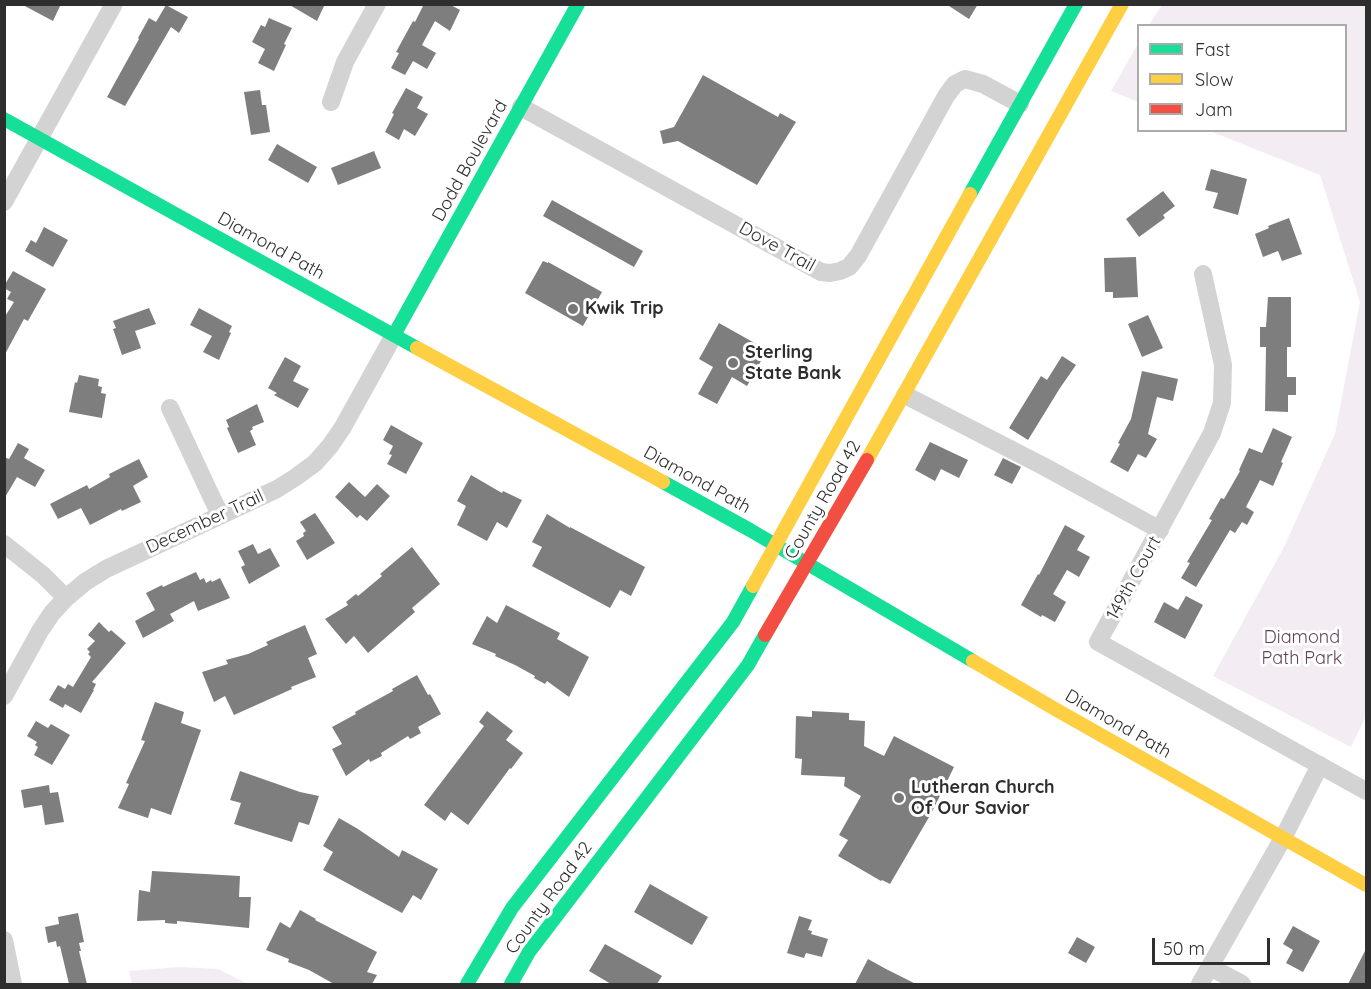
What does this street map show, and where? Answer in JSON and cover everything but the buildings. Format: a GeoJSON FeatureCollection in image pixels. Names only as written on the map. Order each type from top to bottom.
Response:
{"type":"FeatureCollection","features":[{"type":"Feature","properties":{"kind":"main road","name":"Dodd Boulevard"},"geometry":{"type":"LineString","coordinates":[[394,335],[578,4]]}},
{"type":"Feature","properties":{"kind":"main road","name":"County Road 42"},"geometry":{"type":"LineString","coordinates":[[467,984],[512,908],[733,622],[1076,4]]}},
{"type":"Feature","properties":{"kind":"main road","name":"County Road 42"},"geometry":{"type":"LineString","coordinates":[[511,984],[529,952],[748,665],[904,395],[1122,4]]}},
{"type":"Feature","properties":{"kind":"main road","name":"Diamond Path"},"geometry":{"type":"LineString","coordinates":[[4,119],[776,545],[1055,709],[1366,885]]}},
{"type":"Feature","properties":{"kind":"street"},"geometry":{"type":"LineString","coordinates":[[4,202],[114,4]]}},
{"type":"Feature","properties":{"kind":"street"},"geometry":{"type":"LineString","coordinates":[[331,102],[345,62],[377,4]]}},
{"type":"Feature","properties":{"kind":"street","name":"Dove Trail"},"geometry":{"type":"LineString","coordinates":[[521,107],[821,272],[830,273],[849,267],[858,256],[945,96],[955,84],[965,79],[983,84],[1020,104]]}},
{"type":"Feature","properties":{"kind":"street","name":"149th Court"},"geometry":{"type":"LineString","coordinates":[[1203,274],[1223,365],[1222,403],[1212,433],[1098,642],[1320,765]]}},
{"type":"Feature","properties":{"kind":"street","name":"December Trail"},"geometry":{"type":"LineString","coordinates":[[4,696],[52,613],[85,582],[106,569],[277,489],[315,464],[343,427],[394,335]]}},
{"type":"Feature","properties":{"kind":"street"},"geometry":{"type":"LineString","coordinates":[[904,395],[1046,467],[1160,531]]}},
{"type":"Feature","properties":{"kind":"street"},"geometry":{"type":"LineString","coordinates":[[170,408],[220,515]]}},
{"type":"Feature","properties":{"kind":"street"},"geometry":{"type":"LineString","coordinates":[[4,544],[43,575],[66,598]]}},
{"type":"Feature","properties":{"kind":"street"},"geometry":{"type":"LineString","coordinates":[[1200,984],[1283,838],[1320,765],[1366,791]]}},
{"type":"Feature","properties":{"kind":"street"},"geometry":{"type":"LineString","coordinates":[[4,940],[13,984]]}},
{"type":"Feature","properties":{"kind":"street"},"geometry":{"type":"LineString","coordinates":[[1210,967],[1242,984]]}},
{"type":"Feature","properties":{"kind":"green space","name":"Diamond Path Park"},"geometry":{"type":"Polygon","coordinates":[[[1162,5],[1366,5],[1366,716],[1351,747],[1213,676],[1284,547],[1335,434],[1360,302],[1320,175],[1212,132],[1347,132],[1347,24],[1150,24],[1162,5]]]}},
{"type":"Feature","properties":{"kind":"green space"},"geometry":{"type":"Polygon","coordinates":[[[1137,46],[1137,102],[1111,91],[1137,46]]]}},
{"type":"Feature","properties":{"kind":"green space"},"geometry":{"type":"Polygon","coordinates":[[[180,967],[218,969],[248,984],[132,984],[129,971],[180,967]]]}},
{"type":"Feature","properties":{"kind":"traffic: fast"},"geometry":{"type":"LineString","coordinates":[[394,335],[578,4]]}},
{"type":"Feature","properties":{"kind":"traffic: fast"},"geometry":{"type":"LineString","coordinates":[[970,194],[1076,4]]}},
{"type":"Feature","properties":{"kind":"traffic: fast"},"geometry":{"type":"LineString","coordinates":[[4,119],[417,348]]}},
{"type":"Feature","properties":{"kind":"traffic: fast"},"geometry":{"type":"LineString","coordinates":[[663,482],[750,530],[973,661]]}},
{"type":"Feature","properties":{"kind":"traffic: fast"},"geometry":{"type":"LineString","coordinates":[[467,984],[512,908],[733,622],[753,586]]}},
{"type":"Feature","properties":{"kind":"traffic: fast"},"geometry":{"type":"LineString","coordinates":[[511,984],[529,952],[748,665],[765,635]]}},
{"type":"Feature","properties":{"kind":"traffic: slow"},"geometry":{"type":"LineString","coordinates":[[867,460],[1122,4]]}},
{"type":"Feature","properties":{"kind":"traffic: slow"},"geometry":{"type":"LineString","coordinates":[[753,586],[970,194]]}},
{"type":"Feature","properties":{"kind":"traffic: slow"},"geometry":{"type":"LineString","coordinates":[[417,348],[663,482]]}},
{"type":"Feature","properties":{"kind":"traffic: slow"},"geometry":{"type":"LineString","coordinates":[[973,661],[1366,885]]}},
{"type":"Feature","properties":{"kind":"traffic: jam"},"geometry":{"type":"LineString","coordinates":[[765,635],[867,460]]}},
{"type":"Feature","properties":{"kind":"place","name":"Kwik Trip"},"geometry":{"type":"Point","coordinates":[573,309]}},
{"type":"Feature","properties":{"kind":"place","name":"Sterling State Bank"},"geometry":{"type":"Point","coordinates":[733,363]}},
{"type":"Feature","properties":{"kind":"place","name":"Lutheran Church Of Our Savior"},"geometry":{"type":"Point","coordinates":[899,798]}}]}
